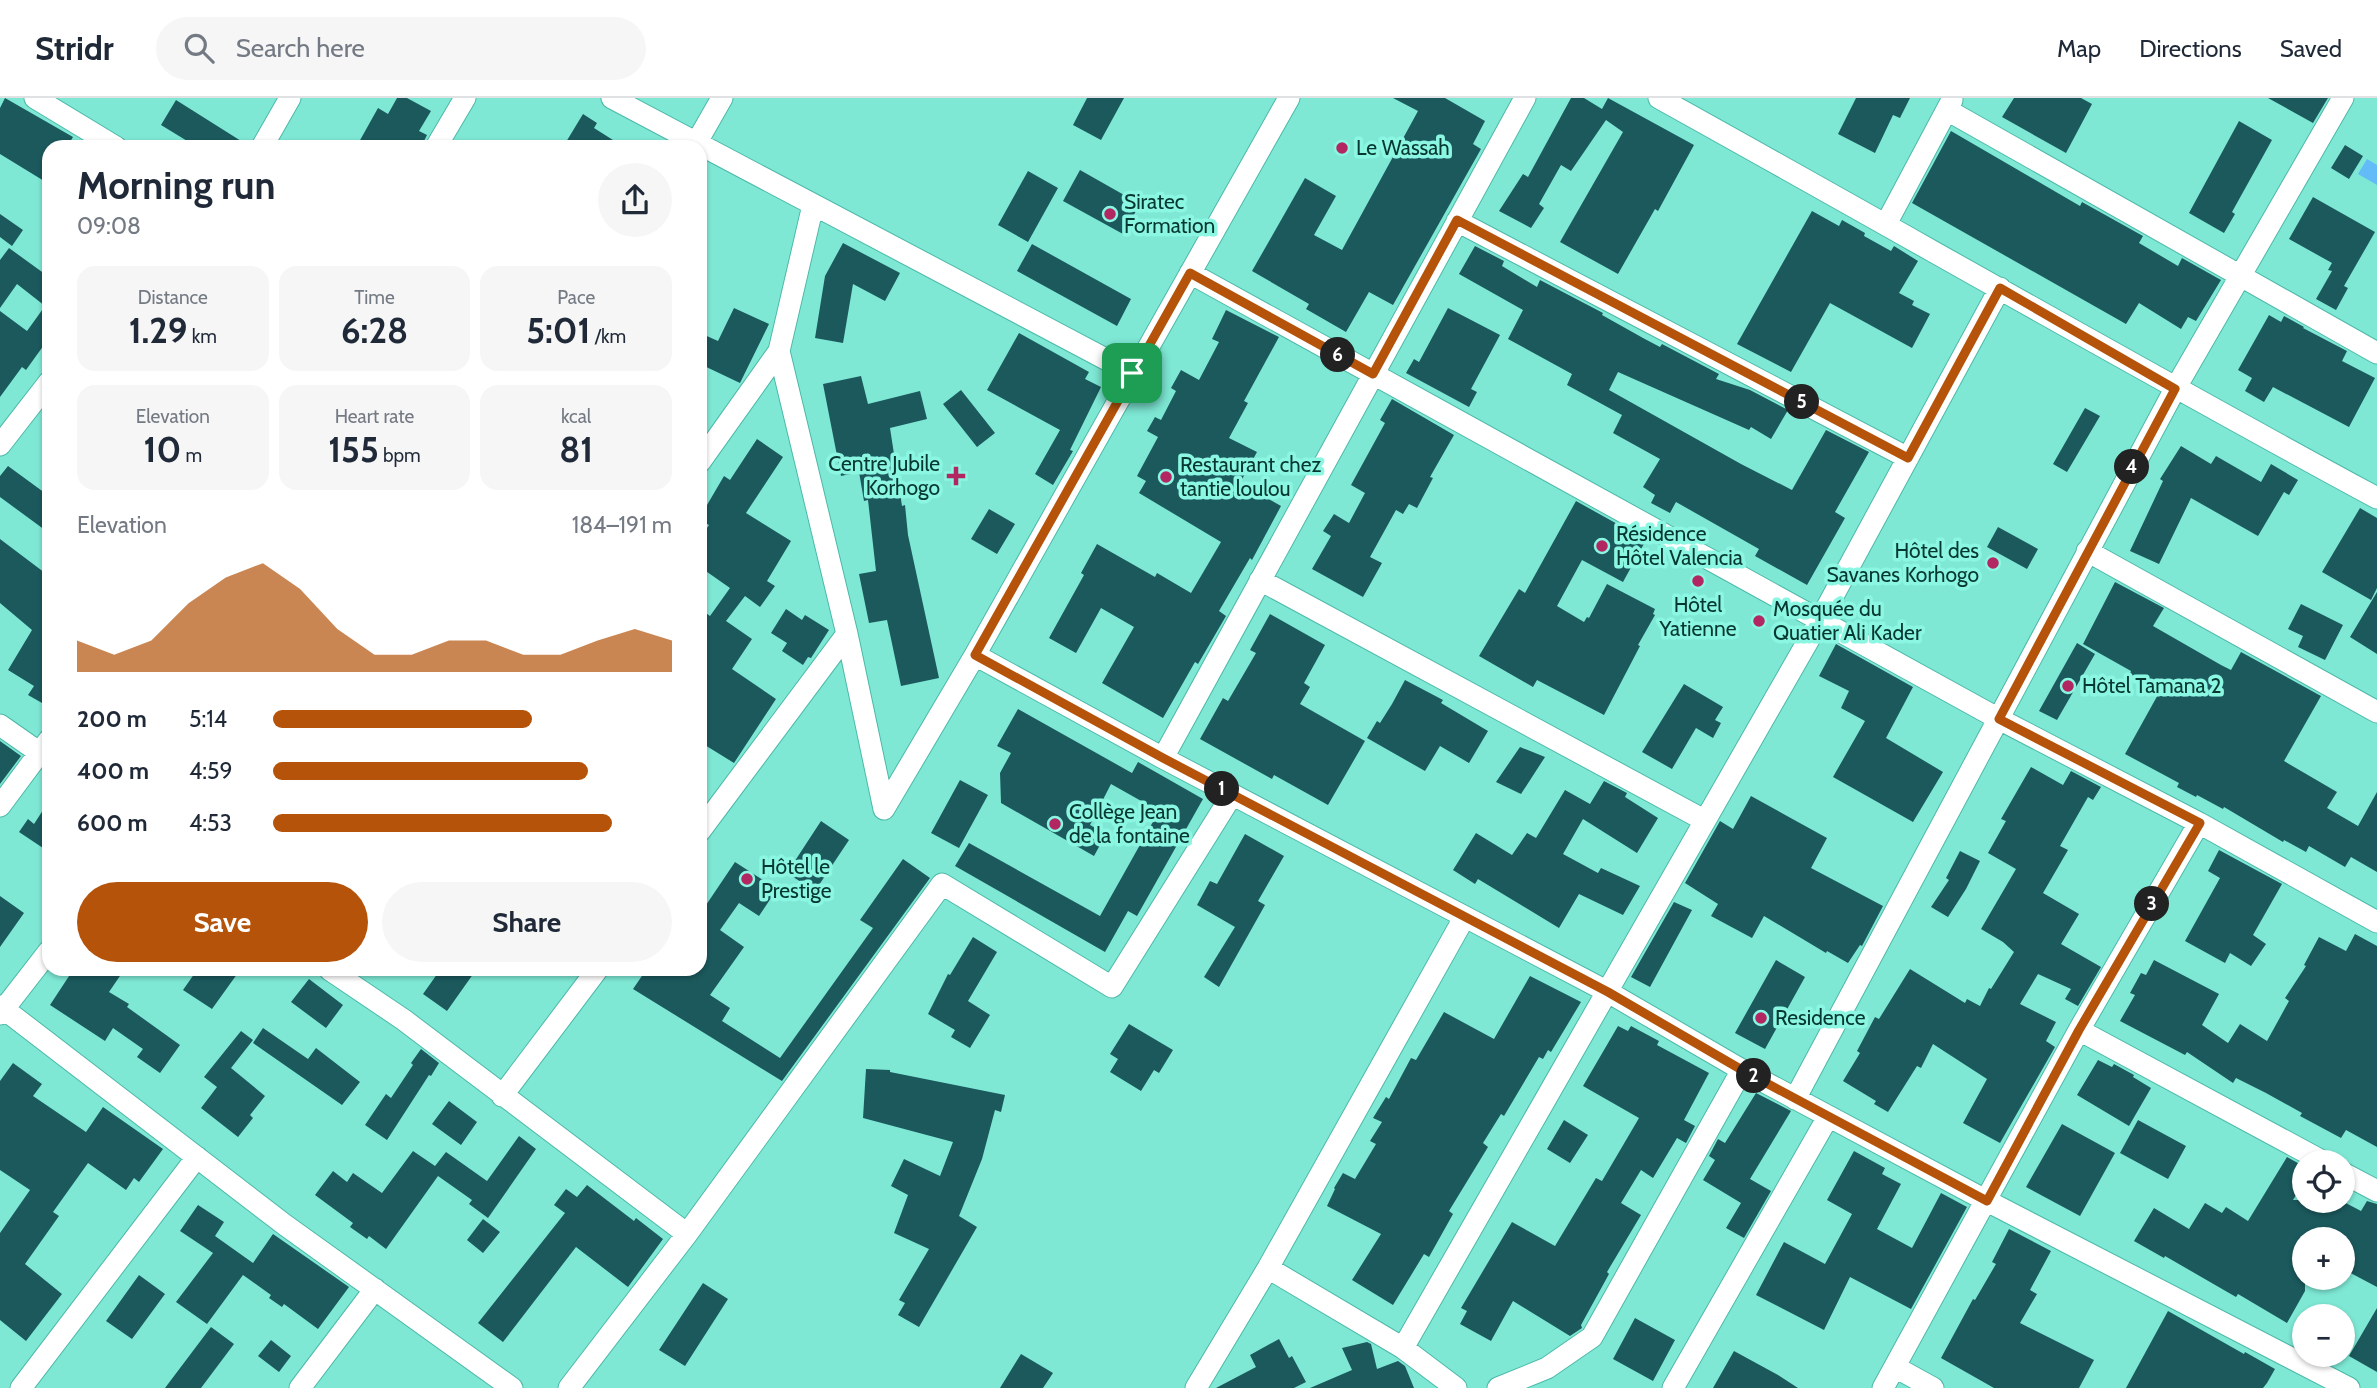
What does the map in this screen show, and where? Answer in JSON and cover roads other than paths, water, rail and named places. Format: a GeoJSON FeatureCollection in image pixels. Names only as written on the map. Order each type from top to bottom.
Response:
{"type":"FeatureCollection","features":[{"type":"Feature","properties":{"kind":"street"},"geometry":{"type":"LineString","coordinates":[[35,98],[104,140]]}},
{"type":"Feature","properties":{"kind":"street"},"geometry":{"type":"LineString","coordinates":[[266,140],[290,98]]}},
{"type":"Feature","properties":{"kind":"street"},"geometry":{"type":"LineString","coordinates":[[440,140],[465,98]]}},
{"type":"Feature","properties":{"kind":"street"},"geometry":{"type":"LineString","coordinates":[[612,98],[686,140]]}},
{"type":"Feature","properties":{"kind":"street"},"geometry":{"type":"LineString","coordinates":[[698,140],[722,98]]}},
{"type":"Feature","properties":{"kind":"street"},"geometry":{"type":"LineString","coordinates":[[779,351],[847,634],[884,808],[975,655],[1289,98]]}},
{"type":"Feature","properties":{"kind":"street"},"geometry":{"type":"LineString","coordinates":[[1163,758],[1525,98]]}},
{"type":"Feature","properties":{"kind":"street"},"geometry":{"type":"LineString","coordinates":[[1659,98],[2175,389],[2377,498]]}},
{"type":"Feature","properties":{"kind":"street"},"geometry":{"type":"LineString","coordinates":[[1795,1099],[2175,389],[2343,98]]}},
{"type":"Feature","properties":{"kind":"street"},"geometry":{"type":"LineString","coordinates":[[1886,224],[1950,104],[2377,353]]}},
{"type":"Feature","properties":{"kind":"street"},"geometry":{"type":"LineString","coordinates":[[707,151],[1132,373]]}},
{"type":"Feature","properties":{"kind":"street"},"geometry":{"type":"LineString","coordinates":[[707,453],[779,351],[813,205]]}},
{"type":"Feature","properties":{"kind":"street"},"geometry":{"type":"LineString","coordinates":[[1457,220],[1908,458]]}},
{"type":"Feature","properties":{"kind":"street"},"geometry":{"type":"LineString","coordinates":[[1190,273],[1999,719],[2200,823],[2377,922]]}},
{"type":"Feature","properties":{"kind":"street"},"geometry":{"type":"LineString","coordinates":[[1403,1348],[1820,620],[2000,288]]}},
{"type":"Feature","properties":{"kind":"street"},"geometry":{"type":"LineString","coordinates":[[0,445],[42,391]]}},
{"type":"Feature","properties":{"kind":"street"},"geometry":{"type":"LineString","coordinates":[[2087,551],[2377,712]]}},
{"type":"Feature","properties":{"kind":"street"},"geometry":{"type":"LineString","coordinates":[[1261,580],[1704,820]]}},
{"type":"Feature","properties":{"kind":"street"},"geometry":{"type":"LineString","coordinates":[[707,822],[847,634]]}},
{"type":"Feature","properties":{"kind":"street"},"geometry":{"type":"LineString","coordinates":[[975,655],[1163,758],[1608,992],[1828,1117],[2349,1388]]}},
{"type":"Feature","properties":{"kind":"street"},"geometry":{"type":"LineString","coordinates":[[0,725],[42,746]]}},
{"type":"Feature","properties":{"kind":"street"},"geometry":{"type":"LineString","coordinates":[[0,806],[42,750]]}},
{"type":"Feature","properties":{"kind":"street"},"geometry":{"type":"LineString","coordinates":[[569,1388],[687,1234],[942,884],[1112,987],[1232,794]]}},
{"type":"Feature","properties":{"kind":"street"},"geometry":{"type":"LineString","coordinates":[[1883,1388],[2079,1030],[2200,823]]}},
{"type":"Feature","properties":{"kind":"street"},"geometry":{"type":"LineString","coordinates":[[1196,1388],[1268,1268],[1464,918]]}},
{"type":"Feature","properties":{"kind":"street"},"geometry":{"type":"LineString","coordinates":[[42,960],[1,1010],[512,1388]]}},
{"type":"Feature","properties":{"kind":"street"},"geometry":{"type":"LineString","coordinates":[[342,976],[687,1234]]}},
{"type":"Feature","properties":{"kind":"street"},"geometry":{"type":"LineString","coordinates":[[502,1096],[592,976]]}},
{"type":"Feature","properties":{"kind":"street"},"geometry":{"type":"LineString","coordinates":[[2079,1030],[2302,1150]]}},
{"type":"Feature","properties":{"kind":"street"},"geometry":{"type":"LineString","coordinates":[[1498,1388],[1547,1368],[1592,1337],[1742,1070]]}},
{"type":"Feature","properties":{"kind":"street"},"geometry":{"type":"LineString","coordinates":[[1673,1388],[1828,1117]]}},
{"type":"Feature","properties":{"kind":"street"},"geometry":{"type":"LineString","coordinates":[[21,1388],[197,1157]]}},
{"type":"Feature","properties":{"kind":"street"},"geometry":{"type":"LineString","coordinates":[[2355,1179],[2377,1191]]}},
{"type":"Feature","properties":{"kind":"street"},"geometry":{"type":"LineString","coordinates":[[1268,1268],[1403,1348],[1456,1388]]}},
{"type":"Feature","properties":{"kind":"street"},"geometry":{"type":"LineString","coordinates":[[300,1388],[375,1289]]}},
{"type":"Feature","properties":{"kind":"street"},"geometry":{"type":"LineString","coordinates":[[1895,1367],[1933,1388]]}},
{"type":"Feature","properties":{"kind":"water"},"geometry":{"type":"Polygon","coordinates":[[[2367,159],[2377,165],[2377,185],[2358,174],[2367,159]]]}},
{"type":"Feature","properties":{"kind":"place","name":"Le Wassah"},"geometry":{"type":"Point","coordinates":[1342,148]}},
{"type":"Feature","properties":{"kind":"place","name":"Siratec Formation"},"geometry":{"type":"Point","coordinates":[1110,214]}},
{"type":"Feature","properties":{"kind":"place","name":"Centre Jubile Korhogo"},"geometry":{"type":"Point","coordinates":[956,476]}},
{"type":"Feature","properties":{"kind":"place","name":"Restaurant chez tantie loulou"},"geometry":{"type":"Point","coordinates":[1166,477]}},
{"type":"Feature","properties":{"kind":"place","name":"Résidence Hôtel Valencia"},"geometry":{"type":"Point","coordinates":[1602,546]}},
{"type":"Feature","properties":{"kind":"place","name":"Hôtel des Savanes Korhogo"},"geometry":{"type":"Point","coordinates":[1993,563]}},
{"type":"Feature","properties":{"kind":"place","name":"Hôtel Yatienne"},"geometry":{"type":"Point","coordinates":[1698,581]}},
{"type":"Feature","properties":{"kind":"place","name":"Mosquée du Quatier Ali Kader"},"geometry":{"type":"Point","coordinates":[1759,621]}},
{"type":"Feature","properties":{"kind":"place","name":"Hôtel Tamana 2"},"geometry":{"type":"Point","coordinates":[2068,686]}},
{"type":"Feature","properties":{"kind":"place","name":"Collège Jean de la fontaine"},"geometry":{"type":"Point","coordinates":[1055,824]}},
{"type":"Feature","properties":{"kind":"place","name":"Hôtel le Prestige"},"geometry":{"type":"Point","coordinates":[747,879]}},
{"type":"Feature","properties":{"kind":"place","name":"Residence"},"geometry":{"type":"Point","coordinates":[1761,1018]}}]}
